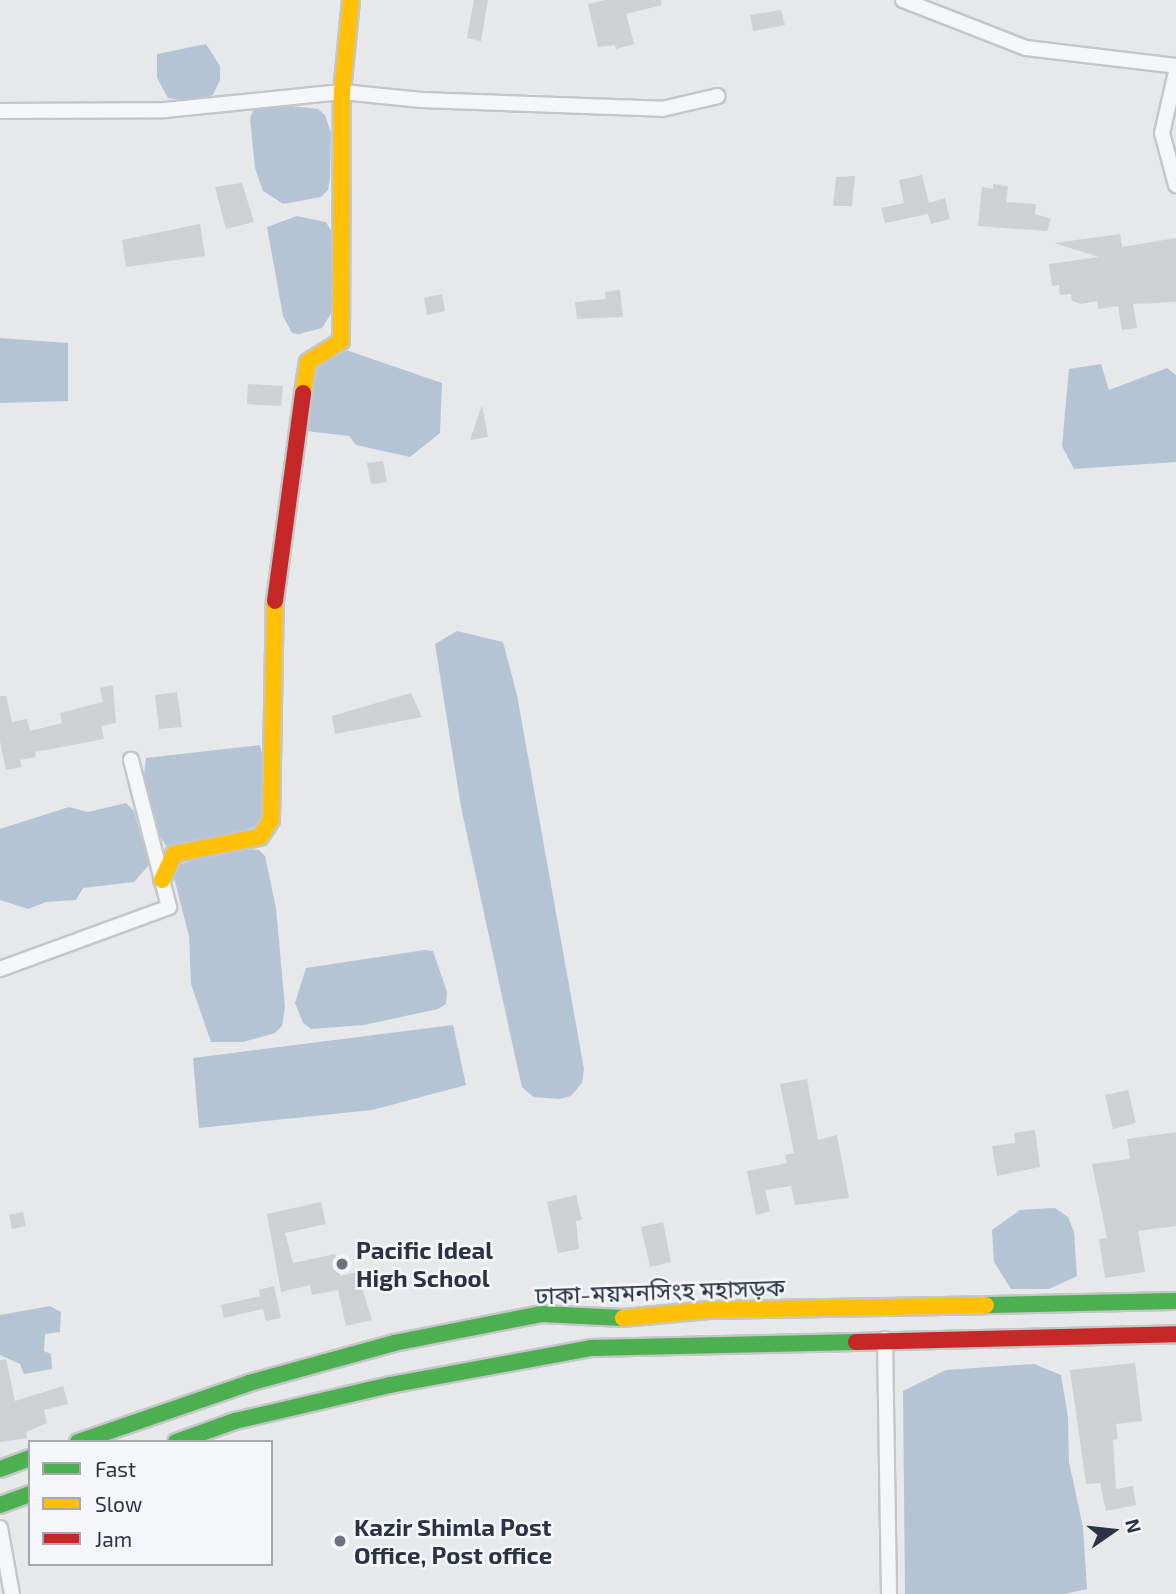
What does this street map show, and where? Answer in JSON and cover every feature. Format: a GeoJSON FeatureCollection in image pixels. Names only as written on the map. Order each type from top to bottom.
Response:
{"type":"FeatureCollection","features":[{"type":"Feature","properties":{"kind":"main road"},"geometry":{"type":"LineString","coordinates":[[162,880],[174,854],[260,837],[271,820],[273,618],[294,455],[308,362],[341,341],[344,312],[342,92],[351,0]]}},
{"type":"Feature","properties":{"kind":"main road","name":"ঢাকা-ময়মনসিংহ মহাসড়ক"},"geometry":{"type":"LineString","coordinates":[[84,1440],[262,1379],[394,1343],[542,1314],[612,1319],[709,1310],[1176,1301]]}},
{"type":"Feature","properties":{"kind":"main road"},"geometry":{"type":"LineString","coordinates":[[181,1440],[235,1420],[390,1385],[592,1348],[1176,1334]]}},
{"type":"Feature","properties":{"kind":"main road"},"geometry":{"type":"LineString","coordinates":[[0,1469],[28,1459]]}},
{"type":"Feature","properties":{"kind":"main road"},"geometry":{"type":"LineString","coordinates":[[0,1505],[28,1495]]}},
{"type":"Feature","properties":{"kind":"street"},"geometry":{"type":"LineString","coordinates":[[903,0],[1026,48],[1176,66]]}},
{"type":"Feature","properties":{"kind":"street"},"geometry":{"type":"LineString","coordinates":[[1176,72],[1162,133],[1176,185]]}},
{"type":"Feature","properties":{"kind":"street"},"geometry":{"type":"LineString","coordinates":[[0,111],[165,110],[342,92],[422,100],[662,109],[718,96]]}},
{"type":"Feature","properties":{"kind":"street"},"geometry":{"type":"LineString","coordinates":[[0,969],[169,907],[131,760]]}},
{"type":"Feature","properties":{"kind":"street"},"geometry":{"type":"LineString","coordinates":[[885,1339],[889,1594]]}},
{"type":"Feature","properties":{"kind":"street"},"geometry":{"type":"LineString","coordinates":[[0,1528],[12,1594]]}},
{"type":"Feature","properties":{"kind":"water"},"geometry":{"type":"Polygon","coordinates":[[[206,44],[220,66],[220,80],[213,95],[193,102],[168,98],[157,78],[157,54],[206,44]]]}},
{"type":"Feature","properties":{"kind":"water"},"geometry":{"type":"Polygon","coordinates":[[[264,103],[318,109],[325,115],[331,133],[330,177],[328,190],[321,197],[283,204],[263,191],[255,168],[250,118],[254,108],[264,103]]]}},
{"type":"Feature","properties":{"kind":"water"},"geometry":{"type":"Polygon","coordinates":[[[297,216],[326,222],[333,234],[336,281],[332,312],[322,328],[299,334],[292,333],[283,316],[267,227],[297,216]]]}},
{"type":"Feature","properties":{"kind":"water"},"geometry":{"type":"Polygon","coordinates":[[[0,338],[68,343],[68,401],[0,403],[0,338]]]}},
{"type":"Feature","properties":{"kind":"water"},"geometry":{"type":"Polygon","coordinates":[[[343,349],[442,383],[440,433],[410,457],[356,445],[349,436],[306,431],[311,365],[343,349]]]}},
{"type":"Feature","properties":{"kind":"water"},"geometry":{"type":"Polygon","coordinates":[[[1101,364],[1109,390],[1167,368],[1176,375],[1176,462],[1074,469],[1062,446],[1069,369],[1101,364]]]}},
{"type":"Feature","properties":{"kind":"water"},"geometry":{"type":"Polygon","coordinates":[[[457,631],[503,642],[517,695],[584,1069],[582,1083],[571,1096],[559,1099],[533,1097],[522,1087],[515,1056],[461,807],[435,644],[457,631]]]}},
{"type":"Feature","properties":{"kind":"water"},"geometry":{"type":"Polygon","coordinates":[[[260,745],[268,781],[263,824],[192,846],[166,846],[157,831],[144,775],[146,758],[260,745]]]}},
{"type":"Feature","properties":{"kind":"water"},"geometry":{"type":"Polygon","coordinates":[[[126,803],[134,811],[149,865],[134,882],[83,888],[76,900],[46,902],[28,909],[0,900],[0,829],[69,807],[88,812],[126,803]]]}},
{"type":"Feature","properties":{"kind":"water"},"geometry":{"type":"Polygon","coordinates":[[[235,848],[259,850],[265,856],[276,908],[285,1007],[282,1026],[275,1033],[243,1042],[211,1042],[191,984],[189,936],[174,878],[178,865],[235,848]]]}},
{"type":"Feature","properties":{"kind":"water"},"geometry":{"type":"Polygon","coordinates":[[[433,951],[447,992],[446,1004],[438,1009],[364,1025],[311,1029],[303,1023],[295,1003],[306,968],[433,951]]]}},
{"type":"Feature","properties":{"kind":"water"},"geometry":{"type":"Polygon","coordinates":[[[453,1025],[466,1085],[372,1110],[199,1128],[193,1058],[453,1025]]]}},
{"type":"Feature","properties":{"kind":"water"},"geometry":{"type":"Polygon","coordinates":[[[1055,1208],[1068,1217],[1074,1232],[1077,1276],[1049,1289],[1011,1289],[994,1262],[992,1230],[1020,1210],[1055,1208]]]}},
{"type":"Feature","properties":{"kind":"water"},"geometry":{"type":"Polygon","coordinates":[[[50,1306],[61,1312],[60,1332],[45,1334],[44,1351],[51,1354],[52,1369],[24,1374],[20,1364],[0,1355],[0,1315],[50,1306]]]}},
{"type":"Feature","properties":{"kind":"water"},"geometry":{"type":"Polygon","coordinates":[[[1034,1364],[1061,1375],[1068,1417],[1069,1462],[1083,1527],[1087,1589],[1064,1594],[905,1594],[903,1391],[946,1370],[1034,1364]]]}},
{"type":"Feature","properties":{"kind":"building"},"geometry":{"type":"Polygon","coordinates":[[[474,0],[488,0],[481,41],[467,38],[474,0]]]}},
{"type":"Feature","properties":{"kind":"building"},"geometry":{"type":"Polygon","coordinates":[[[605,0],[661,0],[662,5],[626,14],[634,44],[616,49],[615,45],[598,47],[588,4],[605,0]]]}},
{"type":"Feature","properties":{"kind":"building"},"geometry":{"type":"Polygon","coordinates":[[[781,10],[785,25],[753,31],[750,15],[781,10]]]}},
{"type":"Feature","properties":{"kind":"building"},"geometry":{"type":"Polygon","coordinates":[[[922,175],[929,203],[945,198],[950,219],[931,224],[928,214],[885,223],[881,208],[904,203],[899,180],[922,175]]]}},
{"type":"Feature","properties":{"kind":"building"},"geometry":{"type":"Polygon","coordinates":[[[855,176],[852,206],[833,206],[836,177],[855,176]]]}},
{"type":"Feature","properties":{"kind":"building"},"geometry":{"type":"Polygon","coordinates":[[[242,183],[254,222],[226,229],[215,187],[242,183]]]}},
{"type":"Feature","properties":{"kind":"building"},"geometry":{"type":"Polygon","coordinates":[[[993,184],[1008,186],[1006,202],[1036,204],[1035,214],[1051,219],[1047,231],[978,226],[982,187],[993,189],[993,184]]]}},
{"type":"Feature","properties":{"kind":"building"},"geometry":{"type":"Polygon","coordinates":[[[200,224],[205,256],[126,267],[122,240],[200,224]]]}},
{"type":"Feature","properties":{"kind":"building"},"geometry":{"type":"Polygon","coordinates":[[[1120,234],[1122,247],[1176,238],[1176,302],[1133,304],[1137,328],[1122,330],[1118,306],[1098,309],[1097,301],[1081,304],[1072,301],[1071,294],[1060,295],[1059,285],[1052,286],[1049,264],[1099,257],[1054,243],[1120,234]]]}},
{"type":"Feature","properties":{"kind":"building"},"geometry":{"type":"Polygon","coordinates":[[[620,290],[623,317],[577,319],[575,302],[606,299],[605,292],[620,290]]]}},
{"type":"Feature","properties":{"kind":"building"},"geometry":{"type":"Polygon","coordinates":[[[442,294],[445,311],[427,315],[424,298],[442,294]]]}},
{"type":"Feature","properties":{"kind":"building"},"geometry":{"type":"Polygon","coordinates":[[[248,384],[283,386],[281,406],[247,404],[248,384]]]}},
{"type":"Feature","properties":{"kind":"building"},"geometry":{"type":"Polygon","coordinates":[[[482,405],[488,437],[470,440],[482,405]]]}},
{"type":"Feature","properties":{"kind":"building"},"geometry":{"type":"Polygon","coordinates":[[[383,461],[387,482],[371,484],[367,463],[383,461]]]}},
{"type":"Feature","properties":{"kind":"building"},"geometry":{"type":"Polygon","coordinates":[[[113,685],[116,723],[101,726],[104,739],[35,752],[36,757],[20,760],[22,767],[6,770],[0,741],[0,696],[6,696],[12,722],[27,719],[30,731],[62,723],[60,713],[103,702],[100,688],[113,685]]]}},
{"type":"Feature","properties":{"kind":"building"},"geometry":{"type":"Polygon","coordinates":[[[177,692],[182,727],[159,729],[155,695],[177,692]]]}},
{"type":"Feature","properties":{"kind":"building"},"geometry":{"type":"Polygon","coordinates":[[[411,693],[422,717],[335,734],[332,716],[411,693]]]}},
{"type":"Feature","properties":{"kind":"building"},"geometry":{"type":"Polygon","coordinates":[[[807,1079],[818,1140],[837,1135],[849,1198],[795,1205],[791,1186],[765,1190],[770,1211],[756,1215],[747,1171],[787,1163],[785,1155],[794,1153],[780,1084],[807,1079]]]}},
{"type":"Feature","properties":{"kind":"building"},"geometry":{"type":"Polygon","coordinates":[[[1128,1090],[1136,1123],[1113,1129],[1105,1095],[1128,1090]]]}},
{"type":"Feature","properties":{"kind":"building"},"geometry":{"type":"Polygon","coordinates":[[[1035,1130],[1040,1167],[997,1176],[992,1146],[1015,1143],[1014,1133],[1035,1130]]]}},
{"type":"Feature","properties":{"kind":"building"},"geometry":{"type":"Polygon","coordinates":[[[1176,1132],[1176,1226],[1138,1231],[1145,1272],[1105,1278],[1099,1239],[1107,1238],[1092,1164],[1130,1159],[1127,1139],[1176,1132]]]}},
{"type":"Feature","properties":{"kind":"building"},"geometry":{"type":"Polygon","coordinates":[[[576,1195],[582,1220],[576,1221],[579,1249],[558,1253],[547,1202],[576,1195]]]}},
{"type":"Feature","properties":{"kind":"building"},"geometry":{"type":"Polygon","coordinates":[[[321,1202],[326,1224],[285,1233],[293,1263],[335,1254],[340,1276],[357,1272],[372,1320],[346,1326],[338,1290],[312,1295],[310,1285],[281,1292],[267,1214],[321,1202]]]}},
{"type":"Feature","properties":{"kind":"building"},"geometry":{"type":"Polygon","coordinates":[[[23,1212],[26,1226],[12,1229],[9,1215],[23,1212]]]}},
{"type":"Feature","properties":{"kind":"building"},"geometry":{"type":"Polygon","coordinates":[[[663,1222],[671,1262],[650,1267],[641,1227],[663,1222]]]}},
{"type":"Feature","properties":{"kind":"building"},"geometry":{"type":"Polygon","coordinates":[[[274,1286],[281,1318],[266,1321],[263,1309],[224,1318],[221,1305],[260,1296],[259,1290],[274,1286]]]}},
{"type":"Feature","properties":{"kind":"building"},"geometry":{"type":"Polygon","coordinates":[[[6,1359],[15,1401],[63,1386],[68,1404],[44,1410],[47,1423],[26,1432],[27,1438],[0,1442],[0,1360],[6,1359]]]}},
{"type":"Feature","properties":{"kind":"building"},"geometry":{"type":"Polygon","coordinates":[[[1135,1363],[1142,1421],[1116,1424],[1118,1439],[1113,1440],[1116,1489],[1133,1486],[1136,1505],[1106,1511],[1100,1483],[1086,1484],[1070,1370],[1135,1363]]]}},
{"type":"Feature","properties":{"kind":"traffic: fast"},"geometry":{"type":"LineString","coordinates":[[986,1305],[1176,1301]]}},
{"type":"Feature","properties":{"kind":"traffic: fast"},"geometry":{"type":"LineString","coordinates":[[84,1440],[249,1383],[394,1343],[542,1314],[623,1318]]}},
{"type":"Feature","properties":{"kind":"traffic: fast"},"geometry":{"type":"LineString","coordinates":[[182,1440],[235,1421],[390,1385],[591,1348],[856,1342]]}},
{"type":"Feature","properties":{"kind":"traffic: fast"},"geometry":{"type":"LineString","coordinates":[[0,1469],[28,1459]]}},
{"type":"Feature","properties":{"kind":"traffic: fast"},"geometry":{"type":"LineString","coordinates":[[0,1505],[28,1495]]}},
{"type":"Feature","properties":{"kind":"traffic: slow"},"geometry":{"type":"LineString","coordinates":[[303,393],[308,362],[341,341],[342,92],[351,0]]}},
{"type":"Feature","properties":{"kind":"traffic: slow"},"geometry":{"type":"LineString","coordinates":[[162,880],[174,854],[260,837],[271,820],[275,601]]}},
{"type":"Feature","properties":{"kind":"traffic: slow"},"geometry":{"type":"LineString","coordinates":[[623,1318],[709,1310],[986,1305]]}},
{"type":"Feature","properties":{"kind":"traffic: jam"},"geometry":{"type":"LineString","coordinates":[[275,601],[303,393]]}},
{"type":"Feature","properties":{"kind":"traffic: jam"},"geometry":{"type":"LineString","coordinates":[[856,1342],[1176,1334]]}},
{"type":"Feature","properties":{"kind":"place","name":"Pacific Ideal High School"},"geometry":{"type":"Point","coordinates":[342,1264]}},
{"type":"Feature","properties":{"kind":"place","name":"Kazir Shimla Post Office, Post office"},"geometry":{"type":"Point","coordinates":[340,1541]}}]}
